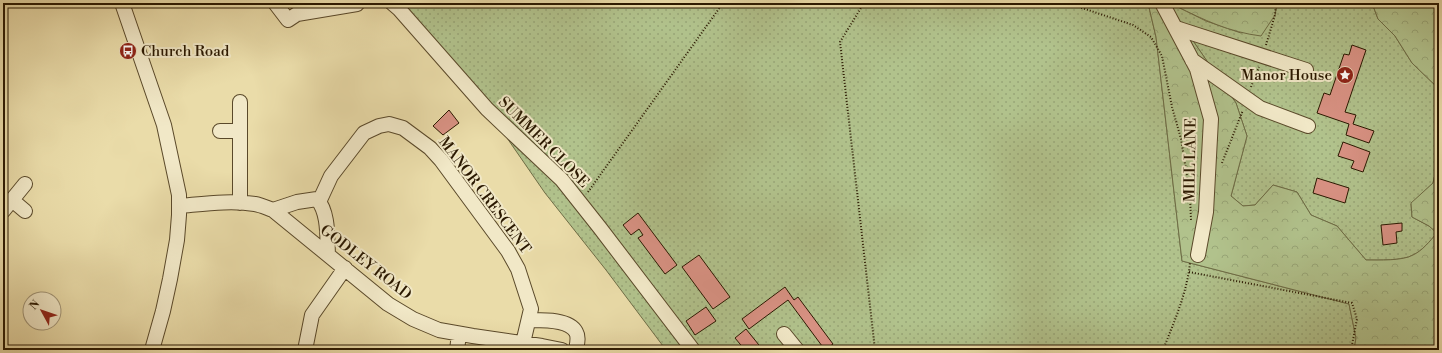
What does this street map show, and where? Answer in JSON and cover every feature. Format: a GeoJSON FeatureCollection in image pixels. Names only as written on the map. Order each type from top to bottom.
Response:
{"type":"FeatureCollection","features":[{"type":"Feature","properties":{"kind":"street"},"geometry":{"type":"LineString","coordinates":[[122,3],[164,125],[179,195],[177,240],[163,311],[152,350]]}},
{"type":"Feature","properties":{"kind":"street"},"geometry":{"type":"LineString","coordinates":[[275,3],[288,20],[297,14],[358,4]]}},
{"type":"Feature","properties":{"kind":"street","name":"SUMMER CLOSE"},"geometry":{"type":"LineString","coordinates":[[392,3],[399,9],[487,109],[562,180],[693,350]]}},
{"type":"Feature","properties":{"kind":"street","name":"MILL LANE"},"geometry":{"type":"LineString","coordinates":[[1162,3],[1197,69],[1211,119],[1206,212],[1193,259]]}},
{"type":"Feature","properties":{"kind":"street"},"geometry":{"type":"LineString","coordinates":[[1176,28],[1306,70]]}},
{"type":"Feature","properties":{"kind":"street"},"geometry":{"type":"LineString","coordinates":[[1192,60],[1260,108],[1308,126]]}},
{"type":"Feature","properties":{"kind":"street"},"geometry":{"type":"LineString","coordinates":[[240,102],[240,203]]}},
{"type":"Feature","properties":{"kind":"street","name":"MANOR CRESCENT"},"geometry":{"type":"LineString","coordinates":[[319,202],[331,176],[364,133],[379,126],[389,124],[403,128],[430,148],[441,160],[508,251],[518,269],[531,309],[523,343]]}},
{"type":"Feature","properties":{"kind":"street"},"geometry":{"type":"LineString","coordinates":[[220,131],[240,131]]}},
{"type":"Feature","properties":{"kind":"street"},"geometry":{"type":"LineString","coordinates":[[25,184],[7,205],[25,211]]}},
{"type":"Feature","properties":{"kind":"street"},"geometry":{"type":"LineString","coordinates":[[273,210],[297,202],[317,199],[322,205],[326,220],[328,255]]}},
{"type":"Feature","properties":{"kind":"street","name":"GODLEY ROAD"},"geometry":{"type":"LineString","coordinates":[[179,206],[209,203],[240,203],[256,204],[273,210],[388,304],[413,319],[439,330],[562,350]]}},
{"type":"Feature","properties":{"kind":"street"},"geometry":{"type":"LineString","coordinates":[[305,350],[312,315],[344,268]]}},
{"type":"Feature","properties":{"kind":"street"},"geometry":{"type":"LineString","coordinates":[[529,320],[546,320],[567,324],[576,331],[578,340],[576,350]]}},
{"type":"Feature","properties":{"kind":"street"},"geometry":{"type":"LineString","coordinates":[[457,350],[459,334]]}},
{"type":"Feature","properties":{"kind":"street"},"geometry":{"type":"LineString","coordinates":[[784,334],[796,350]]}},
{"type":"Feature","properties":{"kind":"path"},"geometry":{"type":"LineString","coordinates":[[587,194],[723,3]]}},
{"type":"Feature","properties":{"kind":"path"},"geometry":{"type":"LineString","coordinates":[[864,3],[840,42],[875,350]]}},
{"type":"Feature","properties":{"kind":"path"},"geometry":{"type":"LineString","coordinates":[[1067,3],[1132,25],[1151,37],[1162,56],[1172,107],[1181,139],[1190,195],[1191,223]]}},
{"type":"Feature","properties":{"kind":"path"},"geometry":{"type":"LineString","coordinates":[[1163,350],[1176,318],[1193,259]]}},
{"type":"Feature","properties":{"kind":"path"},"geometry":{"type":"LineString","coordinates":[[1189,272],[1352,303],[1357,320],[1351,350]]}},
{"type":"Feature","properties":{"kind":"green space"},"geometry":{"type":"Polygon","coordinates":[[[392,3],[1148,3],[1156,37],[1182,261],[1349,304],[1356,338],[1354,350],[666,350],[606,270],[545,193],[487,109],[392,3]]]}},
{"type":"Feature","properties":{"kind":"green space"},"geometry":{"type":"Polygon","coordinates":[[[1148,3],[1277,3],[1275,15],[1261,36],[1238,32],[1207,21],[1176,6],[1171,9],[1236,103],[1247,136],[1231,196],[1243,206],[1255,205],[1273,185],[1297,192],[1311,215],[1337,226],[1366,260],[1390,260],[1409,257],[1426,246],[1437,233],[1429,226],[1412,217],[1411,203],[1433,183],[1439,157],[1439,350],[1354,350],[1356,338],[1349,304],[1182,261],[1156,37],[1148,3]]]}},
{"type":"Feature","properties":{"kind":"green space"},"geometry":{"type":"Polygon","coordinates":[[[1277,3],[1372,3],[1378,19],[1395,36],[1412,63],[1439,89],[1439,157],[1433,183],[1411,204],[1412,217],[1429,226],[1437,233],[1420,251],[1409,257],[1397,259],[1366,260],[1337,226],[1311,215],[1297,192],[1273,185],[1255,205],[1243,206],[1231,196],[1247,136],[1236,103],[1171,9],[1176,6],[1206,21],[1241,33],[1275,15],[1277,3]]]}},
{"type":"Feature","properties":{"kind":"green space"},"geometry":{"type":"Polygon","coordinates":[[[1372,3],[1439,3],[1439,89],[1412,63],[1395,36],[1378,19],[1372,3]]]}},
{"type":"Feature","properties":{"kind":"building"},"geometry":{"type":"Polygon","coordinates":[[[1352,45],[1366,50],[1345,112],[1356,115],[1353,124],[1374,131],[1369,143],[1346,135],[1349,124],[1317,113],[1324,93],[1330,95],[1344,54],[1349,55],[1352,45]]]}},
{"type":"Feature","properties":{"kind":"building"},"geometry":{"type":"Polygon","coordinates":[[[449,110],[459,123],[443,135],[433,126],[449,110]]]}},
{"type":"Feature","properties":{"kind":"building"},"geometry":{"type":"Polygon","coordinates":[[[1343,142],[1370,152],[1363,172],[1351,168],[1354,161],[1338,156],[1343,142]]]}},
{"type":"Feature","properties":{"kind":"building"},"geometry":{"type":"Polygon","coordinates":[[[1317,178],[1349,188],[1345,203],[1313,193],[1317,178]]]}},
{"type":"Feature","properties":{"kind":"building"},"geometry":{"type":"Polygon","coordinates":[[[638,213],[677,265],[665,274],[638,238],[643,235],[639,229],[631,235],[623,225],[638,213]]]}},
{"type":"Feature","properties":{"kind":"building"},"geometry":{"type":"Polygon","coordinates":[[[1402,223],[1402,231],[1396,232],[1397,243],[1383,245],[1381,225],[1402,223]]]}},
{"type":"Feature","properties":{"kind":"building"},"geometry":{"type":"Polygon","coordinates":[[[699,255],[730,297],[713,309],[682,267],[699,255]]]}},
{"type":"Feature","properties":{"kind":"building"},"geometry":{"type":"Polygon","coordinates":[[[785,287],[794,300],[798,297],[833,344],[825,350],[788,300],[749,329],[742,319],[785,287]]]}},
{"type":"Feature","properties":{"kind":"building"},"geometry":{"type":"Polygon","coordinates":[[[706,307],[716,321],[695,335],[686,321],[706,307]]]}},
{"type":"Feature","properties":{"kind":"building"},"geometry":{"type":"Polygon","coordinates":[[[746,329],[763,350],[745,350],[735,338],[746,329]]]}},
{"type":"Feature","properties":{"kind":"place","name":"Church Road"},"geometry":{"type":"Point","coordinates":[128,51]}},
{"type":"Feature","properties":{"kind":"place","name":"Manor House"},"geometry":{"type":"Point","coordinates":[1345,75]}}]}
